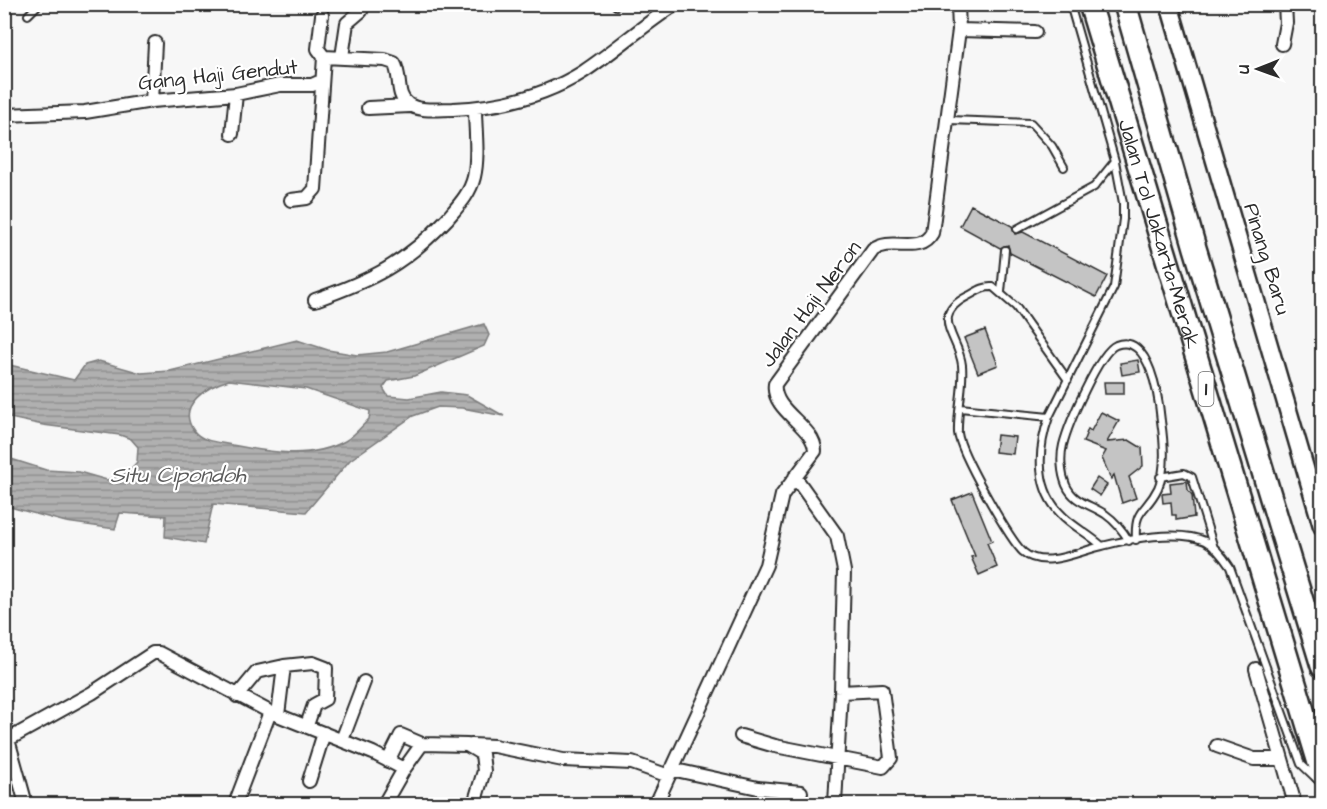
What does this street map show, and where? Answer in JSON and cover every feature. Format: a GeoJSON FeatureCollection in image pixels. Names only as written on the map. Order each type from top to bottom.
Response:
{"type":"FeatureCollection","features":[{"type":"Feature","properties":{"kind":"highway","name":"Jalan Tol Jakarta–Merak"},"geometry":{"type":"LineString","coordinates":[[1090,4],[1323,773]]}},
{"type":"Feature","properties":{"kind":"highway","name":"Jalan Tol Jakarta–Merak"},"geometry":{"type":"LineString","coordinates":[[1127,4],[1195,248],[1323,666]]}},
{"type":"Feature","properties":{"kind":"main road","name":"Pinang Baru"},"geometry":{"type":"LineString","coordinates":[[1169,4],[1322,518]]}},
{"type":"Feature","properties":{"kind":"street"},"geometry":{"type":"LineString","coordinates":[[342,57],[347,23],[361,11],[364,4]]}},
{"type":"Feature","properties":{"kind":"street"},"geometry":{"type":"LineString","coordinates":[[368,108],[410,106],[439,110],[475,108],[524,98],[566,81],[605,57],[635,31],[676,4]]}},
{"type":"Feature","properties":{"kind":"street","name":"Jalan Haji Neron"},"geometry":{"type":"LineString","coordinates":[[656,804],[766,565],[778,504],[795,477],[813,456],[815,446],[776,397],[774,389],[778,379],[873,250],[886,244],[920,245],[927,242],[935,217],[949,120],[959,30],[958,4]]}},
{"type":"Feature","properties":{"kind":"street"},"geometry":{"type":"LineString","coordinates":[[1282,44],[1286,23],[1285,4]]}},
{"type":"Feature","properties":{"kind":"street"},"geometry":{"type":"LineString","coordinates":[[322,15],[318,49],[324,57]]}},
{"type":"Feature","properties":{"kind":"street"},"geometry":{"type":"LineString","coordinates":[[959,30],[1035,32]]}},
{"type":"Feature","properties":{"kind":"street"},"geometry":{"type":"LineString","coordinates":[[152,101],[155,43]]}},
{"type":"Feature","properties":{"kind":"street","name":"Gang Haji Gendut"},"geometry":{"type":"LineString","coordinates":[[4,115],[85,112],[152,101],[236,94],[280,85],[312,85],[321,81],[324,57],[394,63],[400,76],[400,91],[410,106]]}},
{"type":"Feature","properties":{"kind":"street"},"geometry":{"type":"LineString","coordinates":[[291,200],[307,198],[315,189],[321,81]]}},
{"type":"Feature","properties":{"kind":"street"},"geometry":{"type":"LineString","coordinates":[[232,134],[236,94]]}},
{"type":"Feature","properties":{"kind":"street"},"geometry":{"type":"LineString","coordinates":[[315,300],[364,283],[397,264],[422,244],[462,202],[470,190],[476,168],[475,108]]}},
{"type":"Feature","properties":{"kind":"street"},"geometry":{"type":"LineString","coordinates":[[795,477],[837,536],[842,556],[845,590],[835,804]]}},
{"type":"Feature","properties":{"kind":"street"},"geometry":{"type":"LineString","coordinates":[[9,739],[92,693],[153,653],[166,656],[237,696],[342,740],[404,770]]}},
{"type":"Feature","properties":{"kind":"street"},"geometry":{"type":"LineString","coordinates":[[237,696],[257,672],[313,663],[326,668],[325,699],[314,705],[307,725]]}},
{"type":"Feature","properties":{"kind":"street"},"geometry":{"type":"LineString","coordinates":[[235,804],[274,713],[284,666]]}},
{"type":"Feature","properties":{"kind":"street"},"geometry":{"type":"LineString","coordinates":[[1256,669],[1295,804]]}},
{"type":"Feature","properties":{"kind":"street"},"geometry":{"type":"LineString","coordinates":[[342,740],[364,682]]}},
{"type":"Feature","properties":{"kind":"street"},"geometry":{"type":"LineString","coordinates":[[741,736],[883,767],[891,758],[882,690],[842,692]]}},
{"type":"Feature","properties":{"kind":"street"},"geometry":{"type":"LineString","coordinates":[[4,725],[26,804]]}},
{"type":"Feature","properties":{"kind":"street"},"geometry":{"type":"LineString","coordinates":[[309,781],[324,733]]}},
{"type":"Feature","properties":{"kind":"street"},"geometry":{"type":"LineString","coordinates":[[388,761],[401,735],[422,744],[494,746],[563,760],[633,763],[758,788],[801,792]]}},
{"type":"Feature","properties":{"kind":"street"},"geometry":{"type":"LineString","coordinates":[[384,804],[422,744]]}},
{"type":"Feature","properties":{"kind":"street"},"geometry":{"type":"LineString","coordinates":[[467,745],[482,754],[485,762],[474,804]]}},
{"type":"Feature","properties":{"kind":"street"},"geometry":{"type":"LineString","coordinates":[[1217,746],[1254,759],[1282,759]]}},
{"type":"Feature","properties":{"kind":"lane"},"geometry":{"type":"LineString","coordinates":[[28,15],[39,4]]}},
{"type":"Feature","properties":{"kind":"lane"},"geometry":{"type":"LineString","coordinates":[[1070,4],[1115,161],[1123,203],[1118,273],[1114,287],[1049,417],[1039,452],[1040,466],[1048,495],[1064,517],[1102,546]]}},
{"type":"Feature","properties":{"kind":"lane"},"geometry":{"type":"LineString","coordinates":[[949,120],[1031,123],[1052,146],[1064,167]]}},
{"type":"Feature","properties":{"kind":"lane"},"geometry":{"type":"LineString","coordinates":[[1017,229],[1094,187],[1115,161]]}},
{"type":"Feature","properties":{"kind":"lane"},"geometry":{"type":"LineString","coordinates":[[1001,292],[1005,250]]}},
{"type":"Feature","properties":{"kind":"lane"},"geometry":{"type":"LineString","coordinates":[[1068,380],[1016,307],[1001,292],[990,286],[961,299],[949,312],[948,323],[951,339],[961,359],[960,442],[987,496],[1021,550],[1030,557],[1062,558],[1102,546],[1175,535],[1206,542],[1214,548],[1230,567],[1238,586],[1301,764],[1323,784]]}},
{"type":"Feature","properties":{"kind":"lane"},"geometry":{"type":"LineString","coordinates":[[1124,344],[1137,348],[1147,361],[1161,420],[1164,454],[1158,488],[1136,517],[1132,541],[1108,516],[1072,496],[1065,483],[1062,466],[1063,446],[1100,364],[1114,346],[1124,344]]}},
{"type":"Feature","properties":{"kind":"lane"},"geometry":{"type":"LineString","coordinates":[[960,408],[1049,417]]}},
{"type":"Feature","properties":{"kind":"lane"},"geometry":{"type":"LineString","coordinates":[[1160,477],[1184,473],[1192,477],[1214,548]]}},
{"type":"Feature","properties":{"kind":"water","name":"Situ Cipondoh"},"geometry":{"type":"Polygon","coordinates":[[[484,324],[489,335],[484,346],[414,376],[388,381],[383,388],[388,396],[409,398],[441,392],[467,395],[504,416],[462,408],[438,407],[413,416],[350,460],[306,512],[213,504],[204,544],[165,537],[166,516],[120,513],[115,529],[66,522],[6,506],[5,509],[5,457],[46,470],[79,472],[107,480],[127,473],[137,462],[138,447],[131,439],[120,435],[43,425],[5,417],[5,364],[74,380],[85,365],[99,361],[141,373],[170,371],[297,340],[328,350],[357,355],[387,352],[484,324]],[[229,380],[212,387],[197,398],[191,405],[189,421],[197,435],[206,439],[260,450],[289,453],[318,451],[332,447],[355,434],[369,419],[370,411],[306,389],[229,380]]]}},
{"type":"Feature","properties":{"kind":"building"},"geometry":{"type":"Polygon","coordinates":[[[971,205],[1012,226],[1015,234],[1023,232],[1107,276],[1096,297],[1010,253],[1008,245],[1000,248],[960,226],[971,205]]]}},
{"type":"Feature","properties":{"kind":"building"},"geometry":{"type":"Polygon","coordinates":[[[985,330],[998,365],[978,373],[964,338],[985,330]]]}},
{"type":"Feature","properties":{"kind":"building"},"geometry":{"type":"Polygon","coordinates":[[[1138,360],[1140,372],[1122,375],[1120,363],[1138,360]]]}},
{"type":"Feature","properties":{"kind":"building"},"geometry":{"type":"Polygon","coordinates":[[[1104,382],[1124,382],[1124,394],[1105,394],[1104,382]]]}},
{"type":"Feature","properties":{"kind":"building"},"geometry":{"type":"Polygon","coordinates":[[[1101,412],[1119,421],[1107,442],[1129,440],[1142,448],[1143,466],[1129,477],[1136,498],[1122,503],[1114,475],[1111,479],[1102,458],[1106,451],[1083,442],[1088,429],[1091,431],[1101,412]]]}},
{"type":"Feature","properties":{"kind":"building"},"geometry":{"type":"Polygon","coordinates":[[[997,435],[1015,437],[1013,454],[995,452],[997,435]]]}},
{"type":"Feature","properties":{"kind":"building"},"geometry":{"type":"Polygon","coordinates":[[[1097,478],[1107,485],[1100,496],[1090,489],[1097,478]]]}},
{"type":"Feature","properties":{"kind":"building"},"geometry":{"type":"Polygon","coordinates":[[[1187,481],[1188,490],[1192,495],[1194,517],[1176,520],[1176,515],[1172,515],[1171,502],[1163,503],[1162,494],[1171,493],[1170,483],[1187,481]]]}},
{"type":"Feature","properties":{"kind":"building"},"geometry":{"type":"Polygon","coordinates":[[[972,492],[992,541],[987,543],[997,567],[979,575],[971,557],[975,556],[952,500],[972,492]]]}}]}
